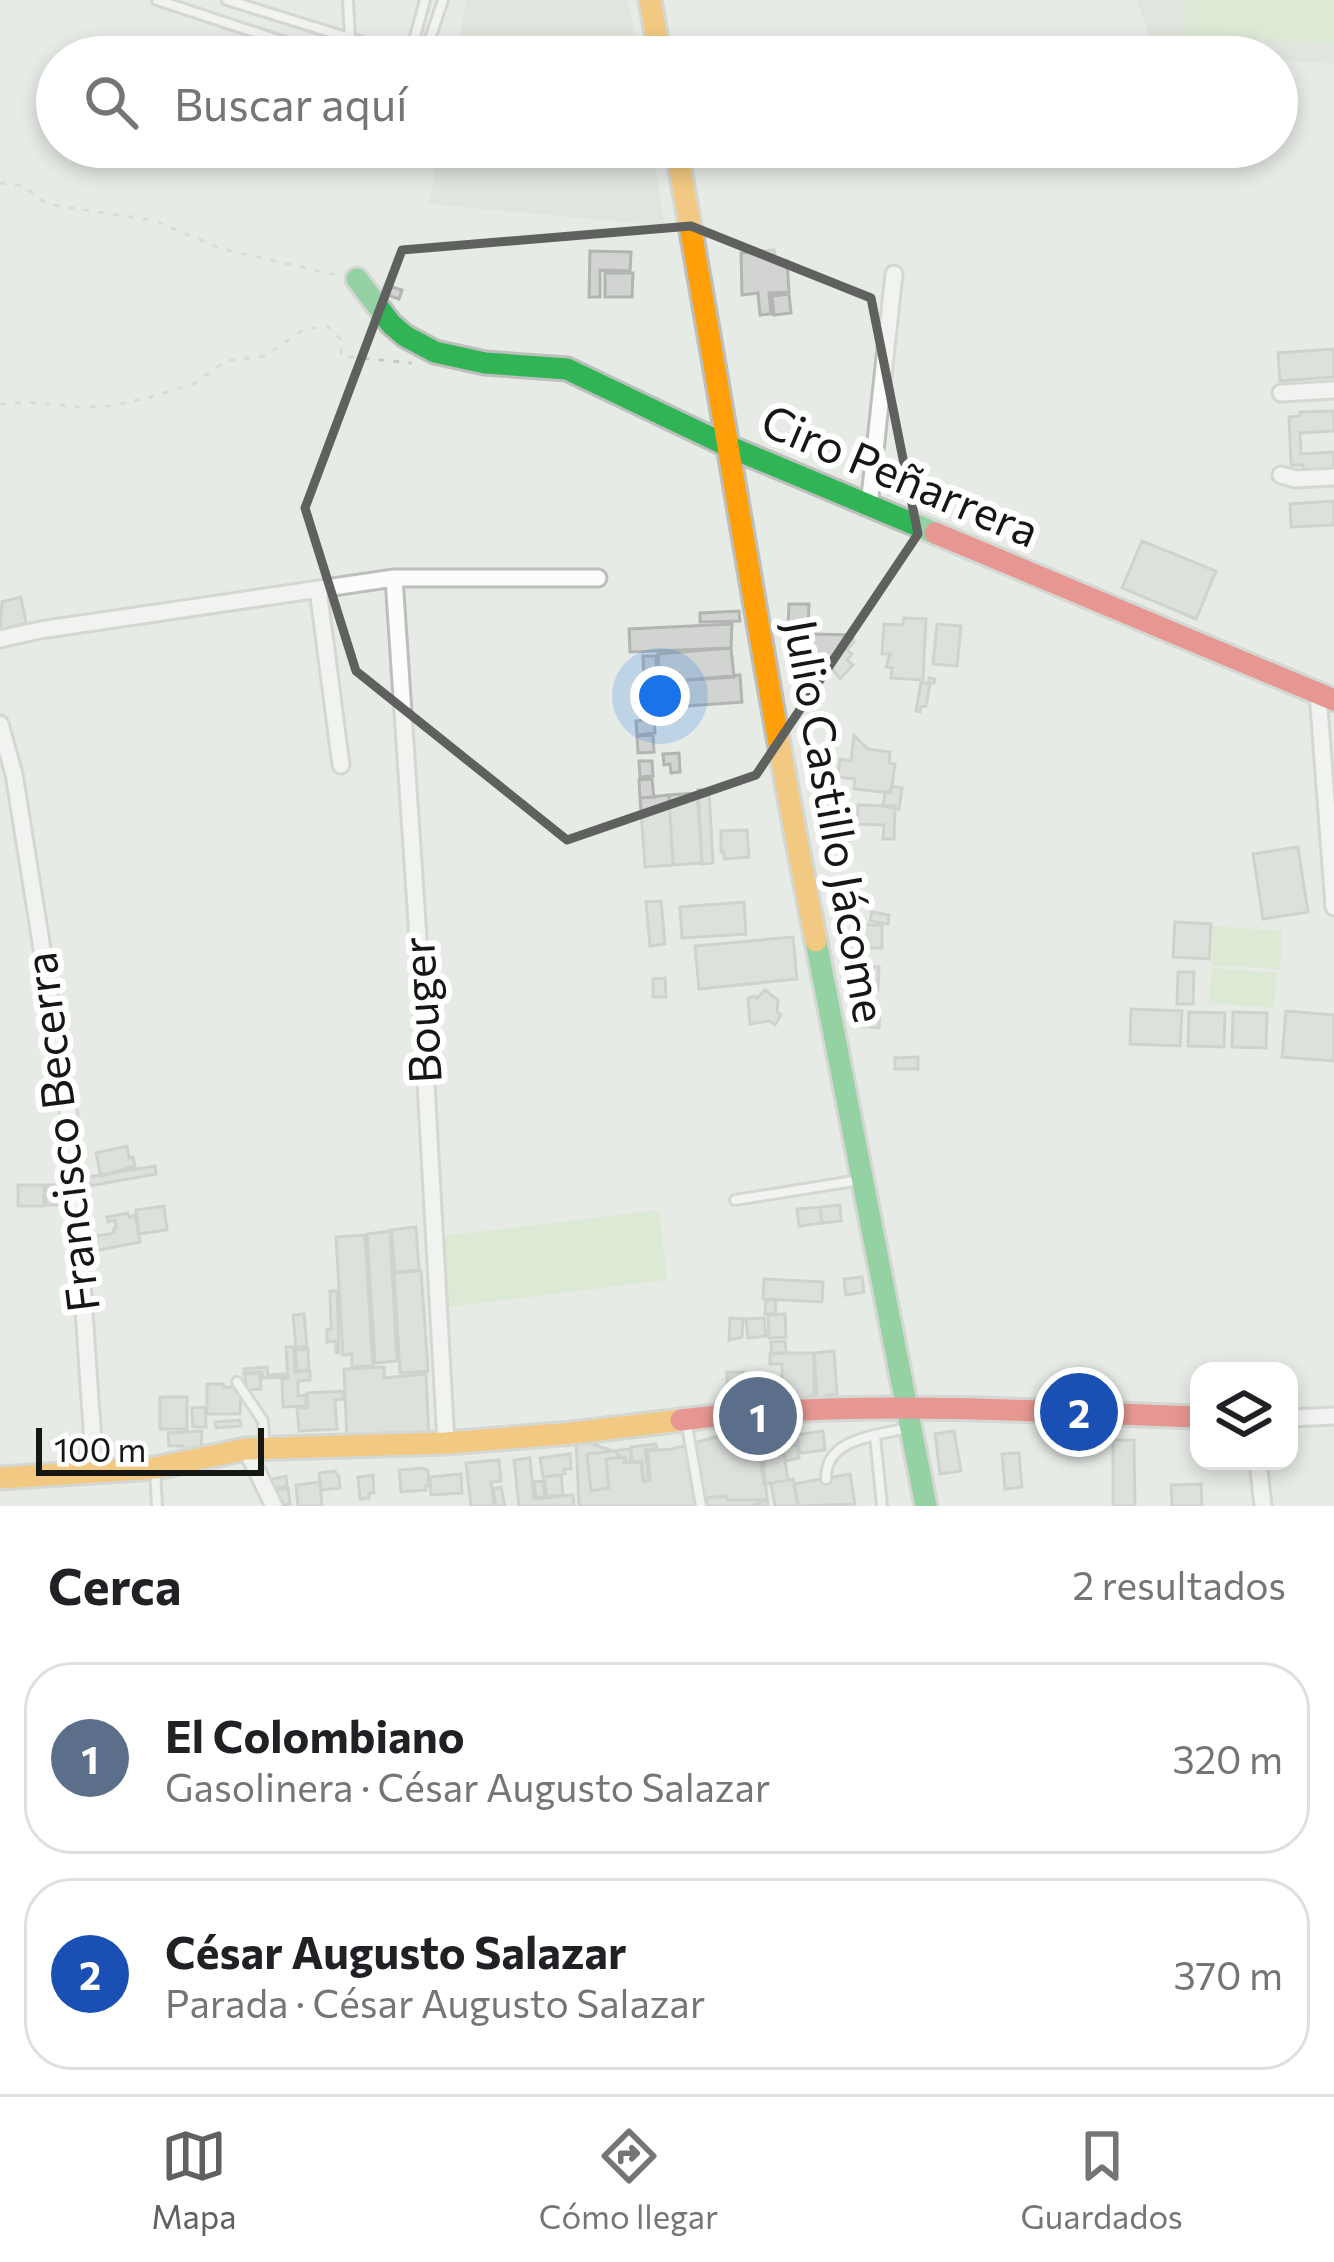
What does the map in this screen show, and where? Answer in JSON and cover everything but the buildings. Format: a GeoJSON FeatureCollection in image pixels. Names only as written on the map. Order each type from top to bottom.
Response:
{"type":"FeatureCollection","features":[{"type":"Feature","properties":{"kind":"street"},"geometry":{"type":"LineString","coordinates":[[650,0],[656,36]]}},
{"type":"Feature","properties":{"kind":"street","name":"Julio Castillo Jácome"},"geometry":{"type":"LineString","coordinates":[[680,168],[790,810],[926,1506]]}},
{"type":"Feature","properties":{"kind":"street"},"geometry":{"type":"LineString","coordinates":[[869,506],[894,274]]}},
{"type":"Feature","properties":{"kind":"street"},"geometry":{"type":"LineString","coordinates":[[357,279],[394,327],[431,353]]}},
{"type":"Feature","properties":{"kind":"street","name":"Ciro Peñarrera"},"geometry":{"type":"LineString","coordinates":[[431,353],[467,362],[548,364],[567,369],[730,447],[1326,697]]}},
{"type":"Feature","properties":{"kind":"street"},"geometry":{"type":"LineString","coordinates":[[1281,394],[1334,390]]}},
{"type":"Feature","properties":{"kind":"street"},"geometry":{"type":"LineString","coordinates":[[1281,476],[1334,477]]}},
{"type":"Feature","properties":{"kind":"street"},"geometry":{"type":"LineString","coordinates":[[0,639],[394,578],[598,578]]}},
{"type":"Feature","properties":{"kind":"street","name":"Bouger"},"geometry":{"type":"LineString","coordinates":[[394,578],[446,1443]]}},
{"type":"Feature","properties":{"kind":"street"},"geometry":{"type":"LineString","coordinates":[[318,589],[341,765]]}},
{"type":"Feature","properties":{"kind":"street"},"geometry":{"type":"LineString","coordinates":[[1326,697],[1334,907]]}},
{"type":"Feature","properties":{"kind":"street","name":"Francisco Becerra"},"geometry":{"type":"LineString","coordinates":[[0,724],[14,774],[72,1136],[95,1472]]}},
{"type":"Feature","properties":{"kind":"street"},"geometry":{"type":"LineString","coordinates":[[0,1478],[155,1468],[256,1449],[446,1443],[756,1411],[1190,1418]]}},
{"type":"Feature","properties":{"kind":"street"},"geometry":{"type":"LineString","coordinates":[[1298,1417],[1334,1415]]}},
{"type":"Feature","properties":{"kind":"street"},"geometry":{"type":"LineString","coordinates":[[256,1449],[274,1506]]}},
{"type":"Feature","properties":{"kind":"street"},"geometry":{"type":"LineString","coordinates":[[1259,1470],[1263,1506]]}},
{"type":"Feature","properties":{"kind":"lane"},"geometry":{"type":"LineString","coordinates":[[158,0],[267,36]]}},
{"type":"Feature","properties":{"kind":"lane"},"geometry":{"type":"LineString","coordinates":[[226,0],[348,36]]}},
{"type":"Feature","properties":{"kind":"lane"},"geometry":{"type":"LineString","coordinates":[[348,0],[351,36]]}},
{"type":"Feature","properties":{"kind":"lane"},"geometry":{"type":"LineString","coordinates":[[415,36],[425,0]]}},
{"type":"Feature","properties":{"kind":"lane"},"geometry":{"type":"LineString","coordinates":[[431,36],[443,0]]}},
{"type":"Feature","properties":{"kind":"lane"},"geometry":{"type":"LineString","coordinates":[[735,1200],[862,1180]]}},
{"type":"Feature","properties":{"kind":"lane"},"geometry":{"type":"LineString","coordinates":[[237,1382],[263,1421],[256,1449]]}},
{"type":"Feature","properties":{"kind":"lane"},"geometry":{"type":"LineString","coordinates":[[826,1479],[831,1455],[909,1417]]}},
{"type":"Feature","properties":{"kind":"lane"},"geometry":{"type":"LineString","coordinates":[[686,1419],[701,1506]]}},
{"type":"Feature","properties":{"kind":"lane"},"geometry":{"type":"LineString","coordinates":[[875,1436],[883,1506]]}},
{"type":"Feature","properties":{"kind":"lane"},"geometry":{"type":"LineString","coordinates":[[155,1468],[157,1506]]}},
{"type":"Feature","properties":{"kind":"path"},"geometry":{"type":"LineString","coordinates":[[0,183],[24,186],[47,203],[156,221],[219,248],[357,279]]}},
{"type":"Feature","properties":{"kind":"path"},"geometry":{"type":"LineString","coordinates":[[0,404],[110,406],[151,397],[195,383],[226,361],[265,356],[305,328],[328,326],[340,340],[341,356],[415,364],[431,353]]}},
{"type":"Feature","properties":{"kind":"highlighted area"},"geometry":{"type":"Polygon","coordinates":[[[691,226],[871,298],[918,534],[756,775],[567,840],[356,671],[305,508],[402,250],[691,226]]]}},
{"type":"Feature","properties":{"kind":"shaded area"},"geometry":{"type":"Polygon","coordinates":[[[466,0],[628,0],[634,36],[460,36],[466,0]]]}},
{"type":"Feature","properties":{"kind":"shaded area"},"geometry":{"type":"Polygon","coordinates":[[[1137,0],[1334,0],[1334,64],[1298,61],[1298,36],[1149,36],[1137,0]]]}},
{"type":"Feature","properties":{"kind":"shaded area"},"geometry":{"type":"Polygon","coordinates":[[[435,168],[655,168],[665,226],[429,204],[435,168]]]}},
{"type":"Feature","properties":{"kind":"green space"},"geometry":{"type":"Polygon","coordinates":[[[1186,0],[1334,0],[1334,44],[1298,42],[1298,36],[1184,36],[1186,0]]]}},
{"type":"Feature","properties":{"kind":"green space"},"geometry":{"type":"Polygon","coordinates":[[[1213,926],[1282,931],[1280,969],[1211,965],[1213,926]]]}},
{"type":"Feature","properties":{"kind":"green space"},"geometry":{"type":"Polygon","coordinates":[[[1212,968],[1277,973],[1274,1008],[1209,1003],[1212,968]]]}},
{"type":"Feature","properties":{"kind":"green space"},"geometry":{"type":"Polygon","coordinates":[[[659,1210],[667,1280],[434,1309],[426,1238],[659,1210]]]}},
{"type":"Feature","properties":{"kind":"traffic: fast"},"geometry":{"type":"LineString","coordinates":[[357,279],[391,324],[435,352],[485,363],[567,369],[730,447],[935,533]]}},
{"type":"Feature","properties":{"kind":"traffic: fast"},"geometry":{"type":"LineString","coordinates":[[816,941],[926,1506]]}},
{"type":"Feature","properties":{"kind":"traffic: slow"},"geometry":{"type":"LineString","coordinates":[[650,0],[656,36]]}},
{"type":"Feature","properties":{"kind":"traffic: slow"},"geometry":{"type":"LineString","coordinates":[[680,168],[816,941]]}},
{"type":"Feature","properties":{"kind":"traffic: slow"},"geometry":{"type":"LineString","coordinates":[[0,1478],[155,1468],[246,1449],[446,1443],[681,1420]]}},
{"type":"Feature","properties":{"kind":"traffic: jam"},"geometry":{"type":"LineString","coordinates":[[935,533],[1334,700]]}},
{"type":"Feature","properties":{"kind":"traffic: jam"},"geometry":{"type":"LineString","coordinates":[[681,1420],[875,1408],[1190,1417]]}},
{"type":"Feature","properties":{"kind":"place","name":"César Augusto Salazar"},"geometry":{"type":"Point","coordinates":[1079,1412]}},
{"type":"Feature","properties":{"kind":"place","name":"El Colombiano"},"geometry":{"type":"Point","coordinates":[758,1416]}}]}
